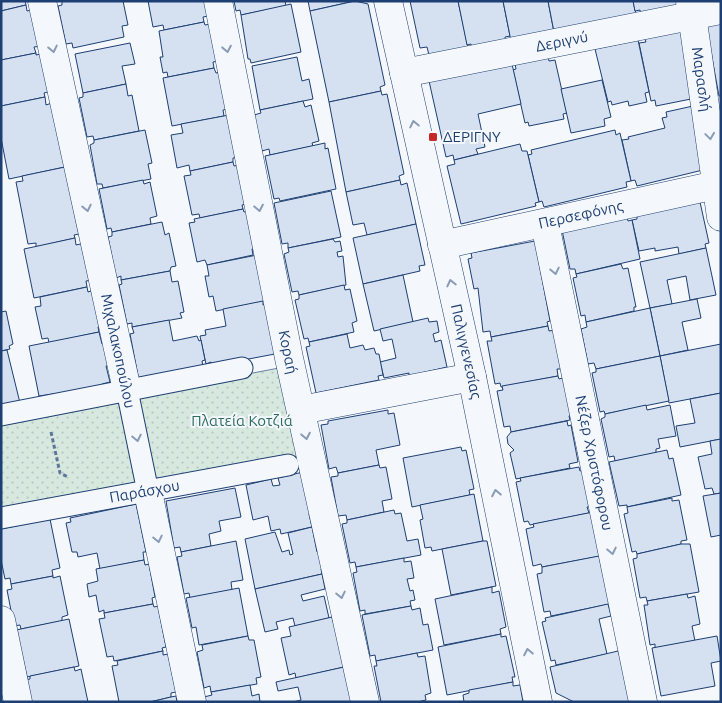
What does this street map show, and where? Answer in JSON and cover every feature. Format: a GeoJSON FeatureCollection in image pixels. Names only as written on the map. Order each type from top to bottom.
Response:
{"type":"FeatureCollection","features":[{"type":"Feature","properties":{"kind":"street","name":"Μιχαλακοπούλου"},"geometry":{"type":"LineString","coordinates":[[42,1],[127,390],[192,702]]}},
{"type":"Feature","properties":{"kind":"street","name":"Κοραή"},"geometry":{"type":"LineString","coordinates":[[218,1],[289,358],[365,702]]}},
{"type":"Feature","properties":{"kind":"street","name":"Παλιγγενεσίας"},"geometry":{"type":"LineString","coordinates":[[388,1],[472,376],[539,701]]}},
{"type":"Feature","properties":{"kind":"street","name":"Δεριγνύ"},"geometry":{"type":"LineString","coordinates":[[404,73],[691,8],[721,10]]}},
{"type":"Feature","properties":{"kind":"street","name":"Μαρασλή"},"geometry":{"type":"LineString","coordinates":[[691,8],[719,184],[721,217]]}},
{"type":"Feature","properties":{"kind":"street","name":"Περσεφόνης"},"geometry":{"type":"LineString","coordinates":[[442,245],[545,224],[719,184]]}},
{"type":"Feature","properties":{"kind":"street","name":"Nέζερ Χριστόφορου"},"geometry":{"type":"LineString","coordinates":[[545,224],[643,702]]}},
{"type":"Feature","properties":{"kind":"street"},"geometry":{"type":"LineString","coordinates":[[1,415],[242,368]]}},
{"type":"Feature","properties":{"kind":"street"},"geometry":{"type":"LineString","coordinates":[[301,410],[472,376]]}},
{"type":"Feature","properties":{"kind":"street","name":"Παράσχου"},"geometry":{"type":"LineString","coordinates":[[1,518],[288,465]]}},
{"type":"Feature","properties":{"kind":"street"},"geometry":{"type":"LineString","coordinates":[[1,620],[18,702]]}},
{"type":"Feature","properties":{"kind":"path"},"geometry":{"type":"LineString","coordinates":[[50,430],[60,473],[71,478],[78,504]]}},
{"type":"Feature","properties":{"kind":"green space","name":"Πλατεία Κοτζιά"},"geometry":{"type":"Polygon","coordinates":[[[279,368],[297,456],[1,511],[1,421],[279,368]]]}},
{"type":"Feature","properties":{"kind":"building"},"geometry":{"type":"Polygon","coordinates":[[[1,1],[25,1],[26,5],[1,11],[1,1]]]}},
{"type":"Feature","properties":{"kind":"building"},"geometry":{"type":"Polygon","coordinates":[[[62,1],[123,1],[128,25],[122,26],[124,37],[73,48],[72,43],[66,44],[58,6],[62,5],[62,1]]]}},
{"type":"Feature","properties":{"kind":"building"},"geometry":{"type":"Polygon","coordinates":[[[148,1],[205,1],[208,16],[203,17],[204,22],[164,30],[163,25],[153,27],[148,1]]]}},
{"type":"Feature","properties":{"kind":"building"},"geometry":{"type":"Polygon","coordinates":[[[234,1],[285,1],[286,6],[241,15],[240,10],[236,11],[234,1]]]}},
{"type":"Feature","properties":{"kind":"building"},"geometry":{"type":"Polygon","coordinates":[[[308,1],[355,1],[310,11],[308,1]]]}},
{"type":"Feature","properties":{"kind":"building"},"geometry":{"type":"Polygon","coordinates":[[[355,1],[368,4],[385,85],[380,87],[381,91],[329,102],[310,11],[355,1]]]}},
{"type":"Feature","properties":{"kind":"building"},"geometry":{"type":"Polygon","coordinates":[[[410,1],[458,1],[468,47],[429,55],[427,47],[420,48],[410,1]]]}},
{"type":"Feature","properties":{"kind":"building"},"geometry":{"type":"Polygon","coordinates":[[[458,1],[503,1],[510,36],[505,37],[506,42],[472,48],[471,44],[467,45],[458,1]]]}},
{"type":"Feature","properties":{"kind":"building"},"geometry":{"type":"Polygon","coordinates":[[[503,1],[548,1],[554,32],[511,41],[503,1]]]}},
{"type":"Feature","properties":{"kind":"building"},"geometry":{"type":"Polygon","coordinates":[[[548,1],[633,1],[636,14],[554,32],[548,1]]]}},
{"type":"Feature","properties":{"kind":"building"},"geometry":{"type":"Polygon","coordinates":[[[633,1],[682,1],[683,6],[641,14],[640,10],[635,11],[633,1]]]}},
{"type":"Feature","properties":{"kind":"building"},"geometry":{"type":"Polygon","coordinates":[[[291,4],[301,52],[251,63],[250,59],[248,59],[241,15],[291,4]]]}},
{"type":"Feature","properties":{"kind":"building"},"geometry":{"type":"Polygon","coordinates":[[[26,5],[27,11],[34,9],[41,46],[34,47],[36,53],[1,60],[1,11],[26,5]]]}},
{"type":"Feature","properties":{"kind":"building"},"geometry":{"type":"Polygon","coordinates":[[[204,22],[205,25],[211,24],[218,61],[213,62],[214,68],[168,77],[167,72],[163,73],[160,57],[163,57],[159,31],[204,22]]]}},
{"type":"Feature","properties":{"kind":"building"},"geometry":{"type":"Polygon","coordinates":[[[721,22],[721,96],[719,96],[706,25],[721,22]]]}},
{"type":"Feature","properties":{"kind":"building"},"geometry":{"type":"Polygon","coordinates":[[[684,29],[691,99],[656,106],[655,100],[651,101],[639,43],[646,42],[644,37],[684,29]]]}},
{"type":"Feature","properties":{"kind":"building"},"geometry":{"type":"Polygon","coordinates":[[[638,40],[649,92],[645,93],[647,102],[629,106],[628,101],[612,105],[611,101],[608,102],[595,49],[638,40]]]}},
{"type":"Feature","properties":{"kind":"building"},"geometry":{"type":"Polygon","coordinates":[[[130,43],[135,64],[122,66],[126,84],[83,93],[75,54],[130,43]]]}},
{"type":"Feature","properties":{"kind":"building"},"geometry":{"type":"Polygon","coordinates":[[[36,53],[36,55],[41,54],[48,92],[44,93],[45,97],[1,106],[1,60],[36,53]]]}},
{"type":"Feature","properties":{"kind":"building"},"geometry":{"type":"Polygon","coordinates":[[[548,56],[549,61],[555,60],[567,113],[563,114],[564,119],[529,126],[528,122],[525,123],[513,70],[516,69],[515,64],[548,56]]]}},
{"type":"Feature","properties":{"kind":"building"},"geometry":{"type":"Polygon","coordinates":[[[297,57],[302,81],[309,79],[313,99],[260,110],[252,66],[297,57]]]}},
{"type":"Feature","properties":{"kind":"building"},"geometry":{"type":"Polygon","coordinates":[[[512,64],[521,104],[478,114],[485,147],[476,149],[478,154],[454,160],[453,155],[446,157],[429,81],[512,64]]]}},
{"type":"Feature","properties":{"kind":"building"},"geometry":{"type":"Polygon","coordinates":[[[214,68],[216,73],[220,72],[228,109],[223,110],[224,116],[172,126],[163,78],[214,68]]]}},
{"type":"Feature","properties":{"kind":"building"},"geometry":{"type":"Polygon","coordinates":[[[602,80],[611,117],[604,119],[605,126],[571,133],[561,89],[602,80]]]}},
{"type":"Feature","properties":{"kind":"building"},"geometry":{"type":"Polygon","coordinates":[[[126,84],[128,96],[132,95],[139,131],[94,140],[93,136],[87,137],[79,98],[83,97],[83,93],[126,84]]]}},
{"type":"Feature","properties":{"kind":"building"},"geometry":{"type":"Polygon","coordinates":[[[381,91],[382,95],[387,94],[404,174],[399,176],[400,180],[346,192],[329,102],[381,91]]]}},
{"type":"Feature","properties":{"kind":"building"},"geometry":{"type":"Polygon","coordinates":[[[45,97],[46,105],[52,103],[65,167],[9,179],[1,138],[1,106],[45,97]]]}},
{"type":"Feature","properties":{"kind":"building"},"geometry":{"type":"Polygon","coordinates":[[[303,101],[305,107],[311,105],[319,141],[312,143],[313,146],[270,155],[269,149],[262,151],[254,115],[261,113],[260,110],[303,101]]]}},
{"type":"Feature","properties":{"kind":"building"},"geometry":{"type":"Polygon","coordinates":[[[693,106],[707,169],[637,186],[635,180],[631,181],[622,140],[665,128],[662,118],[667,117],[666,112],[693,106]]]}},
{"type":"Feature","properties":{"kind":"building"},"geometry":{"type":"Polygon","coordinates":[[[229,115],[237,157],[233,158],[233,162],[190,171],[189,165],[177,168],[171,135],[183,133],[181,124],[229,115]]]}},
{"type":"Feature","properties":{"kind":"building"},"geometry":{"type":"Polygon","coordinates":[[[145,130],[152,163],[148,164],[151,179],[103,188],[102,184],[97,184],[90,145],[94,143],[94,140],[145,130]]]}},
{"type":"Feature","properties":{"kind":"building"},"geometry":{"type":"Polygon","coordinates":[[[615,130],[616,135],[620,133],[631,181],[626,182],[627,187],[544,207],[542,201],[539,202],[528,155],[532,154],[531,150],[615,130]]]}},
{"type":"Feature","properties":{"kind":"building"},"geometry":{"type":"Polygon","coordinates":[[[325,143],[325,149],[328,148],[336,189],[280,201],[279,198],[274,199],[265,156],[325,143]]]}},
{"type":"Feature","properties":{"kind":"building"},"geometry":{"type":"Polygon","coordinates":[[[520,144],[522,151],[527,151],[539,202],[535,203],[536,206],[461,224],[447,166],[455,164],[454,160],[520,144]]]}},
{"type":"Feature","properties":{"kind":"building"},"geometry":{"type":"Polygon","coordinates":[[[233,162],[234,166],[239,165],[247,204],[242,205],[243,209],[200,218],[199,214],[192,215],[184,176],[191,175],[190,171],[233,162]]]}},
{"type":"Feature","properties":{"kind":"building"},"geometry":{"type":"Polygon","coordinates":[[[65,167],[79,234],[74,235],[75,238],[36,247],[36,243],[28,244],[16,182],[23,181],[22,176],[65,167]]]}},
{"type":"Feature","properties":{"kind":"building"},"geometry":{"type":"Polygon","coordinates":[[[143,180],[144,184],[150,182],[157,216],[150,218],[151,224],[112,232],[111,228],[107,229],[99,189],[143,180]]]}},
{"type":"Feature","properties":{"kind":"building"},"geometry":{"type":"Polygon","coordinates":[[[400,180],[401,185],[407,183],[416,224],[367,235],[364,223],[353,225],[346,192],[400,180]]]}},
{"type":"Feature","properties":{"kind":"building"},"geometry":{"type":"Polygon","coordinates":[[[331,191],[341,237],[288,248],[288,243],[282,244],[274,203],[331,191]]]}},
{"type":"Feature","properties":{"kind":"building"},"geometry":{"type":"Polygon","coordinates":[[[700,202],[709,243],[705,244],[706,248],[679,254],[678,247],[655,251],[655,248],[639,251],[632,220],[637,219],[637,215],[700,202]]]}},
{"type":"Feature","properties":{"kind":"building"},"geometry":{"type":"Polygon","coordinates":[[[243,209],[244,212],[248,211],[255,249],[252,249],[253,255],[207,265],[205,260],[197,262],[189,223],[195,222],[194,219],[243,209]]]}},
{"type":"Feature","properties":{"kind":"building"},"geometry":{"type":"Polygon","coordinates":[[[627,216],[628,221],[632,220],[640,259],[576,274],[575,269],[570,269],[562,230],[627,216]]]}},
{"type":"Feature","properties":{"kind":"building"},"geometry":{"type":"Polygon","coordinates":[[[162,222],[165,235],[169,233],[176,266],[171,267],[170,271],[121,280],[121,276],[116,278],[108,237],[112,236],[112,232],[162,222]]]}},
{"type":"Feature","properties":{"kind":"building"},"geometry":{"type":"Polygon","coordinates":[[[416,224],[425,265],[419,266],[420,271],[363,284],[353,238],[416,224]]]}},
{"type":"Feature","properties":{"kind":"building"},"geometry":{"type":"Polygon","coordinates":[[[75,238],[76,245],[85,243],[93,280],[86,281],[87,287],[34,298],[24,249],[75,238]]]}},
{"type":"Feature","properties":{"kind":"building"},"geometry":{"type":"Polygon","coordinates":[[[333,239],[335,242],[340,241],[342,251],[337,252],[338,257],[343,256],[346,285],[299,295],[298,291],[292,292],[284,254],[289,252],[288,248],[333,239]]]}},
{"type":"Feature","properties":{"kind":"building"},"geometry":{"type":"Polygon","coordinates":[[[535,241],[550,321],[547,322],[548,326],[491,337],[490,331],[483,332],[478,288],[474,289],[468,259],[472,258],[471,253],[535,241]]]}},
{"type":"Feature","properties":{"kind":"building"},"geometry":{"type":"Polygon","coordinates":[[[706,248],[716,295],[690,300],[686,276],[667,280],[672,304],[650,308],[640,262],[706,248]]]}},
{"type":"Feature","properties":{"kind":"building"},"geometry":{"type":"Polygon","coordinates":[[[257,255],[266,301],[216,311],[213,296],[209,297],[205,276],[209,276],[207,265],[257,255]]]}},
{"type":"Feature","properties":{"kind":"building"},"geometry":{"type":"Polygon","coordinates":[[[621,264],[623,269],[628,268],[636,307],[634,307],[634,311],[586,322],[585,315],[581,316],[573,278],[577,277],[576,274],[621,264]]]}},
{"type":"Feature","properties":{"kind":"building"},"geometry":{"type":"Polygon","coordinates":[[[170,271],[172,282],[178,281],[184,312],[180,313],[182,318],[132,327],[132,323],[127,324],[119,285],[122,284],[121,280],[170,271]]]}},
{"type":"Feature","properties":{"kind":"building"},"geometry":{"type":"Polygon","coordinates":[[[403,275],[413,322],[374,331],[363,284],[403,275]]]}},
{"type":"Feature","properties":{"kind":"building"},"geometry":{"type":"Polygon","coordinates":[[[344,285],[345,290],[350,289],[357,321],[352,323],[354,332],[309,342],[308,338],[304,339],[295,300],[299,299],[299,295],[344,285]]]}},
{"type":"Feature","properties":{"kind":"building"},"geometry":{"type":"Polygon","coordinates":[[[87,287],[88,292],[94,290],[101,326],[98,327],[99,332],[49,343],[48,338],[42,339],[35,307],[41,306],[40,297],[87,287]]]}},
{"type":"Feature","properties":{"kind":"building"},"geometry":{"type":"Polygon","coordinates":[[[697,299],[701,318],[682,322],[688,350],[660,356],[650,308],[697,299]]]}},
{"type":"Feature","properties":{"kind":"building"},"geometry":{"type":"Polygon","coordinates":[[[263,301],[263,305],[270,303],[280,353],[212,366],[211,362],[206,364],[200,336],[206,335],[205,330],[226,326],[223,309],[263,301]]]}},
{"type":"Feature","properties":{"kind":"building"},"geometry":{"type":"Polygon","coordinates":[[[650,308],[660,356],[596,369],[594,363],[588,364],[581,329],[587,327],[586,322],[650,308]]]}},
{"type":"Feature","properties":{"kind":"building"},"geometry":{"type":"Polygon","coordinates":[[[6,311],[13,344],[9,346],[10,349],[1,351],[1,312],[6,311]]]}},
{"type":"Feature","properties":{"kind":"building"},"geometry":{"type":"Polygon","coordinates":[[[428,318],[429,322],[437,321],[439,332],[433,334],[435,342],[441,340],[447,367],[409,376],[409,373],[384,378],[380,362],[396,358],[392,339],[383,341],[380,329],[428,318]]]}},
{"type":"Feature","properties":{"kind":"building"},"geometry":{"type":"Polygon","coordinates":[[[169,320],[173,341],[197,336],[199,341],[201,340],[205,360],[202,361],[203,367],[139,381],[130,334],[134,333],[132,327],[169,320]]]}},
{"type":"Feature","properties":{"kind":"building"},"geometry":{"type":"Polygon","coordinates":[[[548,326],[549,331],[555,330],[562,369],[557,369],[558,376],[501,387],[500,383],[495,384],[487,341],[492,341],[491,337],[548,326]]]}},
{"type":"Feature","properties":{"kind":"building"},"geometry":{"type":"Polygon","coordinates":[[[99,332],[102,344],[106,344],[110,365],[106,366],[110,382],[102,384],[103,386],[54,397],[53,394],[39,396],[29,346],[99,332]]]}},
{"type":"Feature","properties":{"kind":"building"},"geometry":{"type":"Polygon","coordinates":[[[347,334],[350,348],[363,345],[365,350],[374,348],[376,354],[379,354],[383,375],[378,376],[379,380],[316,393],[306,347],[310,346],[309,342],[347,334]]]}},
{"type":"Feature","properties":{"kind":"building"},"geometry":{"type":"Polygon","coordinates":[[[721,344],[721,393],[669,403],[660,356],[721,344]]]}},
{"type":"Feature","properties":{"kind":"building"},"geometry":{"type":"Polygon","coordinates":[[[7,350],[20,403],[1,407],[1,351],[7,350]]]}},
{"type":"Feature","properties":{"kind":"building"},"geometry":{"type":"Polygon","coordinates":[[[660,356],[669,401],[605,414],[604,411],[600,412],[592,373],[596,372],[596,369],[660,356]]]}},
{"type":"Feature","properties":{"kind":"building"},"geometry":{"type":"Polygon","coordinates":[[[558,376],[559,379],[563,378],[572,415],[569,416],[570,420],[511,432],[510,426],[504,427],[497,391],[503,390],[502,386],[558,376]]]}},
{"type":"Feature","properties":{"kind":"building"},"geometry":{"type":"Polygon","coordinates":[[[721,393],[721,439],[680,447],[676,426],[695,423],[690,399],[721,393]]]}},
{"type":"Feature","properties":{"kind":"building"},"geometry":{"type":"Polygon","coordinates":[[[646,405],[647,410],[670,405],[676,436],[658,439],[660,448],[656,449],[656,453],[615,461],[614,456],[609,457],[601,419],[605,417],[605,414],[646,405]]]}},
{"type":"Feature","properties":{"kind":"building"},"geometry":{"type":"Polygon","coordinates":[[[388,410],[388,414],[394,413],[400,445],[376,450],[379,465],[338,473],[336,467],[329,469],[321,425],[328,424],[328,421],[388,410]]]}},
{"type":"Feature","properties":{"kind":"building"},"geometry":{"type":"Polygon","coordinates":[[[567,421],[568,426],[571,425],[578,462],[569,464],[570,468],[516,479],[510,453],[514,450],[508,444],[507,437],[511,432],[567,421]]]}},
{"type":"Feature","properties":{"kind":"building"},"geometry":{"type":"Polygon","coordinates":[[[721,439],[721,493],[714,494],[712,488],[705,489],[698,457],[712,454],[710,441],[721,439]]]}},
{"type":"Feature","properties":{"kind":"building"},"geometry":{"type":"Polygon","coordinates":[[[461,447],[462,451],[466,450],[474,489],[469,490],[470,495],[412,507],[403,458],[461,447]]]}},
{"type":"Feature","properties":{"kind":"building"},"geometry":{"type":"Polygon","coordinates":[[[667,450],[669,459],[673,458],[681,495],[627,507],[627,505],[619,506],[609,462],[667,450]]]}},
{"type":"Feature","properties":{"kind":"building"},"geometry":{"type":"Polygon","coordinates":[[[379,465],[380,468],[386,467],[392,499],[382,501],[384,512],[347,520],[346,515],[338,516],[331,477],[338,476],[338,473],[379,465]]]}},
{"type":"Feature","properties":{"kind":"building"},"geometry":{"type":"Polygon","coordinates":[[[579,467],[580,471],[587,469],[594,505],[587,507],[589,513],[530,525],[528,521],[524,522],[516,482],[521,481],[520,478],[579,467]]]}},
{"type":"Feature","properties":{"kind":"building"},"geometry":{"type":"Polygon","coordinates":[[[303,472],[312,514],[309,514],[312,527],[281,534],[280,529],[271,531],[268,516],[253,520],[246,485],[271,479],[273,486],[280,485],[278,478],[303,472]]]}},
{"type":"Feature","properties":{"kind":"building"},"geometry":{"type":"Polygon","coordinates":[[[235,488],[241,517],[219,521],[221,531],[209,534],[211,546],[181,552],[180,547],[174,548],[166,501],[235,488]]]}},
{"type":"Feature","properties":{"kind":"building"},"geometry":{"type":"Polygon","coordinates":[[[721,493],[721,535],[711,537],[703,496],[721,493]]]}},
{"type":"Feature","properties":{"kind":"building"},"geometry":{"type":"Polygon","coordinates":[[[474,494],[483,541],[432,551],[431,547],[425,548],[420,520],[423,519],[420,505],[474,494]]]}},
{"type":"Feature","properties":{"kind":"building"},"geometry":{"type":"Polygon","coordinates":[[[672,498],[672,501],[679,500],[687,540],[681,541],[681,544],[637,554],[636,551],[632,552],[624,514],[628,513],[627,507],[672,498]]]}},
{"type":"Feature","properties":{"kind":"building"},"geometry":{"type":"Polygon","coordinates":[[[136,504],[146,552],[143,552],[144,560],[100,569],[97,553],[78,557],[77,552],[72,552],[66,523],[71,522],[70,518],[136,504]]]}},
{"type":"Feature","properties":{"kind":"building"},"geometry":{"type":"Polygon","coordinates":[[[394,510],[395,514],[401,513],[407,541],[418,539],[421,555],[356,567],[355,562],[350,563],[342,524],[347,523],[347,520],[394,510]]]}},
{"type":"Feature","properties":{"kind":"building"},"geometry":{"type":"Polygon","coordinates":[[[593,512],[601,556],[542,567],[541,564],[533,566],[526,529],[534,527],[533,524],[593,512]]]}},
{"type":"Feature","properties":{"kind":"building"},"geometry":{"type":"Polygon","coordinates":[[[50,519],[60,568],[52,570],[53,576],[11,584],[10,578],[5,579],[1,560],[1,529],[50,519]]]}},
{"type":"Feature","properties":{"kind":"building"},"geometry":{"type":"Polygon","coordinates":[[[312,527],[317,552],[321,551],[324,568],[321,569],[322,574],[255,589],[245,539],[275,532],[282,552],[289,550],[290,555],[293,554],[288,533],[312,527]]]}},
{"type":"Feature","properties":{"kind":"building"},"geometry":{"type":"Polygon","coordinates":[[[236,541],[243,580],[231,582],[232,590],[190,598],[189,593],[184,594],[177,557],[182,556],[181,552],[236,541]]]}},
{"type":"Feature","properties":{"kind":"building"},"geometry":{"type":"Polygon","coordinates":[[[487,541],[496,586],[451,595],[442,549],[487,541]]]}},
{"type":"Feature","properties":{"kind":"building"},"geometry":{"type":"Polygon","coordinates":[[[681,544],[690,544],[699,592],[647,601],[646,597],[640,598],[633,559],[637,558],[637,554],[681,544]]]}},
{"type":"Feature","properties":{"kind":"building"},"geometry":{"type":"Polygon","coordinates":[[[599,556],[610,604],[551,616],[550,611],[544,612],[537,574],[542,573],[542,567],[599,556]]]}},
{"type":"Feature","properties":{"kind":"building"},"geometry":{"type":"Polygon","coordinates":[[[404,558],[404,562],[411,561],[414,578],[407,579],[410,591],[413,590],[415,600],[410,601],[411,606],[365,614],[365,610],[360,611],[353,573],[357,572],[356,567],[404,558]]]}},
{"type":"Feature","properties":{"kind":"building"},"geometry":{"type":"Polygon","coordinates":[[[144,560],[145,565],[149,564],[155,597],[152,598],[153,604],[104,613],[104,610],[99,612],[96,595],[89,597],[87,584],[98,581],[96,569],[144,560]]]}},
{"type":"Feature","properties":{"kind":"building"},"geometry":{"type":"Polygon","coordinates":[[[322,574],[325,589],[301,595],[303,601],[324,596],[329,618],[295,626],[293,618],[276,622],[278,629],[265,632],[255,589],[322,574]]]}},
{"type":"Feature","properties":{"kind":"building"},"geometry":{"type":"Polygon","coordinates":[[[53,576],[53,578],[60,576],[68,615],[62,617],[62,621],[21,629],[20,625],[14,626],[7,590],[12,589],[11,584],[53,576]]]}},
{"type":"Feature","properties":{"kind":"building"},"geometry":{"type":"Polygon","coordinates":[[[492,587],[492,593],[499,591],[506,627],[500,629],[501,634],[444,645],[435,599],[492,587]]]}},
{"type":"Feature","properties":{"kind":"building"},"geometry":{"type":"Polygon","coordinates":[[[239,588],[248,636],[199,645],[196,627],[192,628],[186,598],[239,588]]]}},
{"type":"Feature","properties":{"kind":"building"},"geometry":{"type":"Polygon","coordinates":[[[687,594],[688,598],[695,596],[700,624],[692,626],[695,641],[655,648],[655,644],[650,645],[644,605],[648,605],[647,601],[687,594]]]}},
{"type":"Feature","properties":{"kind":"building"},"geometry":{"type":"Polygon","coordinates":[[[153,604],[154,607],[158,606],[166,647],[162,648],[163,651],[114,661],[113,656],[107,657],[99,619],[105,618],[104,613],[153,604]]]}},
{"type":"Feature","properties":{"kind":"building"},"geometry":{"type":"Polygon","coordinates":[[[608,604],[611,616],[599,619],[607,654],[556,665],[555,660],[551,661],[542,622],[546,621],[545,618],[608,604]]]}},
{"type":"Feature","properties":{"kind":"building"},"geometry":{"type":"Polygon","coordinates":[[[411,606],[412,610],[420,608],[423,625],[428,624],[433,650],[376,661],[375,655],[370,656],[362,615],[411,606]]]}},
{"type":"Feature","properties":{"kind":"building"},"geometry":{"type":"Polygon","coordinates":[[[332,617],[333,622],[338,621],[344,667],[296,678],[295,673],[289,675],[281,638],[291,636],[289,627],[332,617]]]}},
{"type":"Feature","properties":{"kind":"building"},"geometry":{"type":"Polygon","coordinates":[[[69,619],[79,666],[27,677],[16,630],[69,619]]]}},
{"type":"Feature","properties":{"kind":"building"},"geometry":{"type":"Polygon","coordinates":[[[501,634],[501,637],[506,636],[515,677],[512,677],[513,682],[447,695],[438,647],[501,634]]]}},
{"type":"Feature","properties":{"kind":"building"},"geometry":{"type":"Polygon","coordinates":[[[248,636],[249,640],[254,640],[261,677],[256,678],[257,684],[211,692],[210,686],[204,688],[197,652],[203,650],[202,645],[248,636]]]}},
{"type":"Feature","properties":{"kind":"building"},"geometry":{"type":"Polygon","coordinates":[[[717,636],[721,661],[711,663],[715,686],[661,696],[652,648],[717,636]]]}},
{"type":"Feature","properties":{"kind":"building"},"geometry":{"type":"Polygon","coordinates":[[[163,651],[163,655],[168,654],[176,692],[171,693],[171,697],[150,702],[119,702],[112,666],[118,665],[117,661],[163,651]]]}},
{"type":"Feature","properties":{"kind":"building"},"geometry":{"type":"Polygon","coordinates":[[[618,651],[636,702],[574,702],[556,693],[550,667],[618,651]]]}},
{"type":"Feature","properties":{"kind":"building"},"geometry":{"type":"Polygon","coordinates":[[[417,653],[418,657],[425,656],[431,693],[425,695],[426,700],[417,702],[381,702],[374,666],[377,666],[376,661],[417,653]]]}},
{"type":"Feature","properties":{"kind":"building"},"geometry":{"type":"Polygon","coordinates":[[[74,667],[75,671],[81,669],[88,702],[29,702],[24,680],[30,679],[30,676],[74,667]]]}},
{"type":"Feature","properties":{"kind":"building"},"geometry":{"type":"Polygon","coordinates":[[[344,667],[356,702],[293,702],[301,700],[298,687],[278,691],[276,682],[344,667]]]}},
{"type":"Feature","properties":{"kind":"building"},"geometry":{"type":"Polygon","coordinates":[[[513,682],[513,686],[520,685],[523,702],[464,702],[463,695],[469,693],[469,690],[513,682]]]}},
{"type":"Feature","properties":{"kind":"building"},"geometry":{"type":"Polygon","coordinates":[[[250,685],[252,696],[259,694],[260,702],[205,702],[204,697],[212,695],[211,692],[250,685]]]}},
{"type":"Feature","properties":{"kind":"building"},"geometry":{"type":"Polygon","coordinates":[[[176,696],[177,702],[150,702],[171,697],[176,696]]]}},
{"type":"Feature","properties":{"kind":"place","name":"ΔΕΡΙΓΝΥ"},"geometry":{"type":"Point","coordinates":[433,137]}}]}
